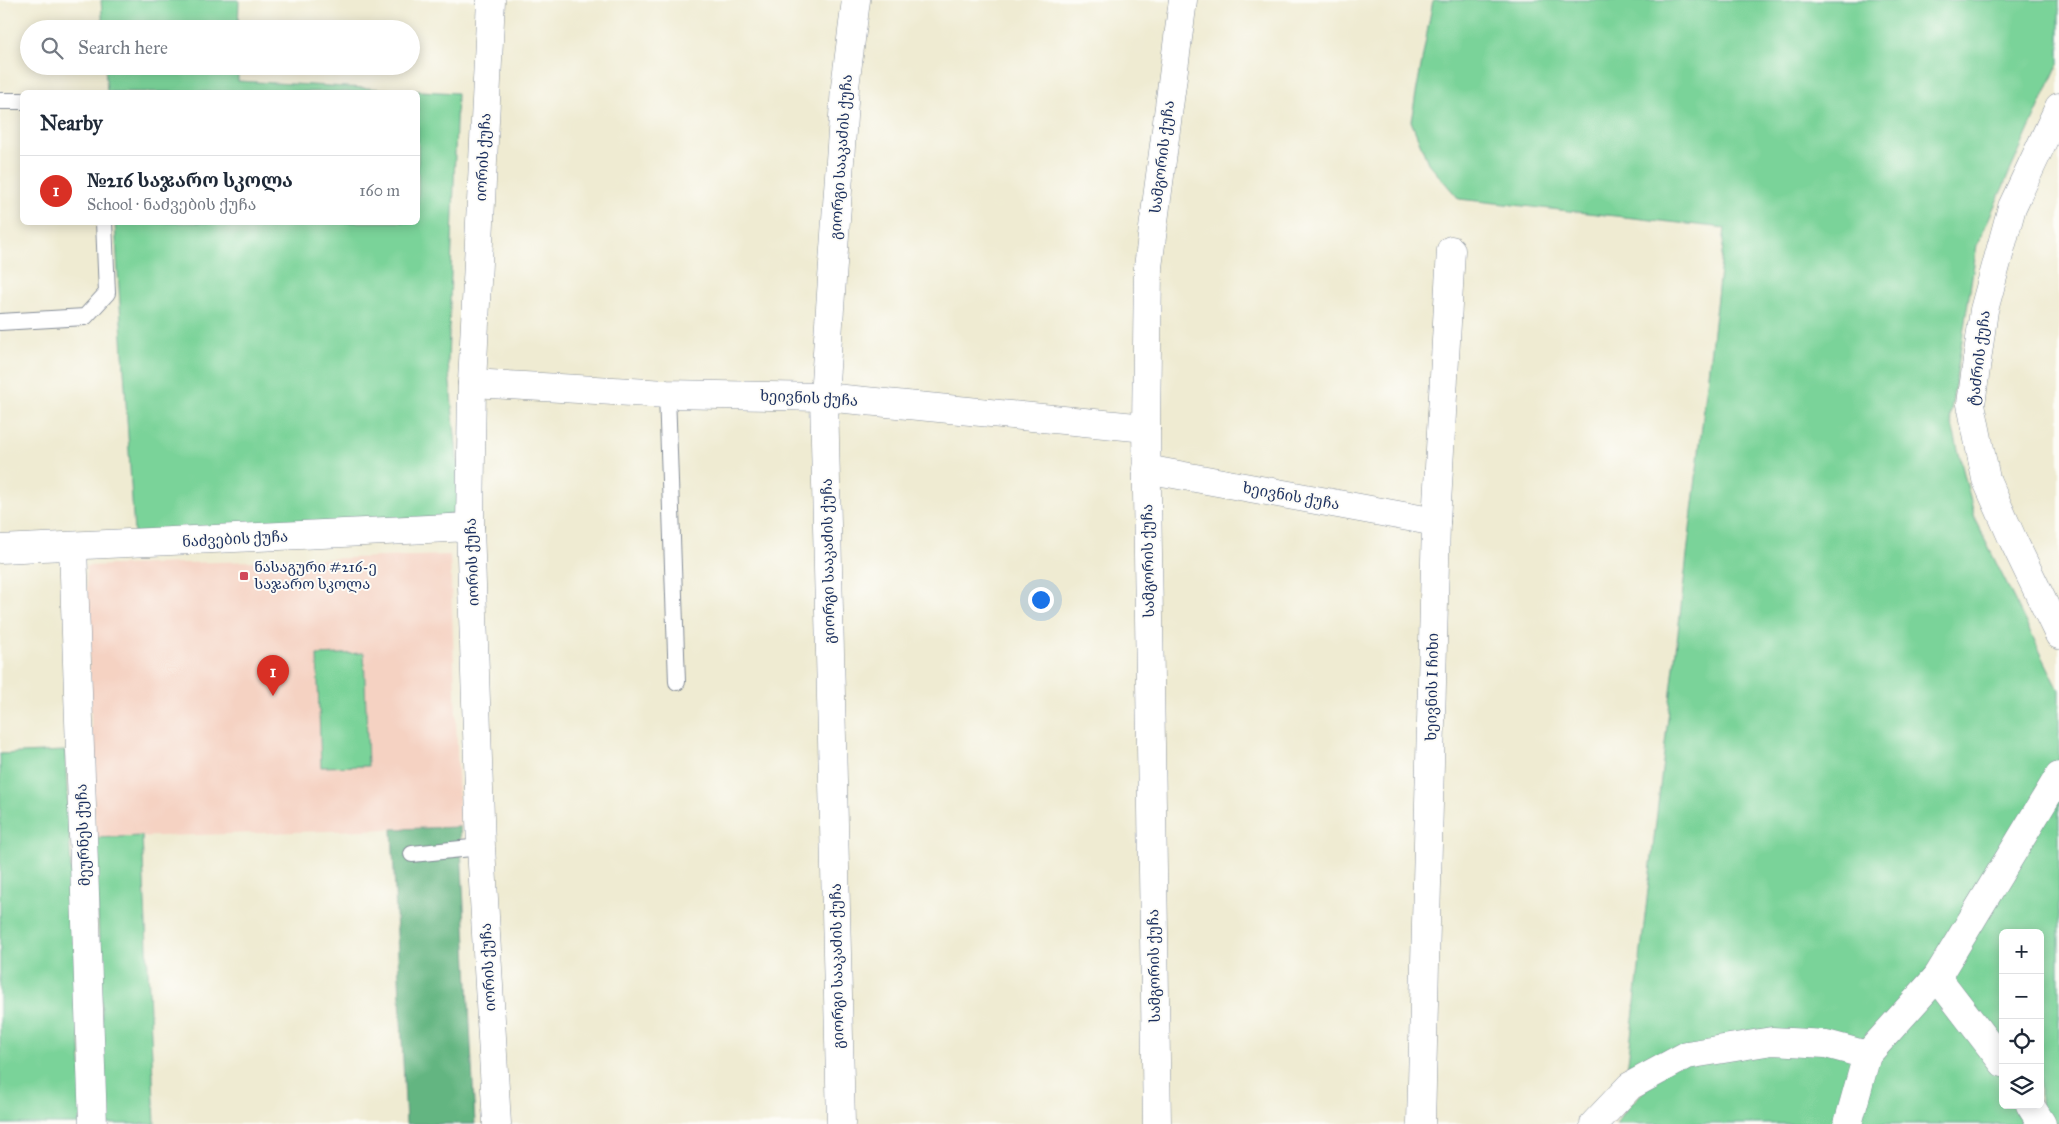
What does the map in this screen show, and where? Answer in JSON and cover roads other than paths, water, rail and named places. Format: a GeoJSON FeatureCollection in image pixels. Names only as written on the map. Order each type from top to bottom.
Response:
{"type":"FeatureCollection","features":[{"type":"Feature","properties":{"kind":"street","name":"იორის ქუჩა"},"geometry":{"type":"LineString","coordinates":[[491,0],[472,383],[470,527],[481,847],[497,1124]]}},
{"type":"Feature","properties":{"kind":"street","name":"გიორგი სააკაძის ქუჩა"},"geometry":{"type":"LineString","coordinates":[[841,1124],[824,397],[845,87],[856,0]]}},
{"type":"Feature","properties":{"kind":"street","name":"სამგორის ქუჩა"},"geometry":{"type":"LineString","coordinates":[[1157,1124],[1146,469],[1148,266],[1182,0]]}},
{"type":"Feature","properties":{"kind":"street","name":"ტაძრის ქუჩა"},"geometry":{"type":"LineString","coordinates":[[2059,107],[2012,207],[1984,310],[1971,404],[1986,479],[2059,635]]}},
{"type":"Feature","properties":{"kind":"street","name":"ხეივნის I ჩიხი"},"geometry":{"type":"LineString","coordinates":[[1421,1124],[1436,522],[1451,250]]}},
{"type":"Feature","properties":{"kind":"street","name":"ხეივნის ქუჩა"},"geometry":{"type":"LineString","coordinates":[[472,383],[667,394],[824,397],[1146,428]]}},
{"type":"Feature","properties":{"kind":"street","name":"ხეივნის ქუჩა"},"geometry":{"type":"LineString","coordinates":[[1146,469],[1436,522]]}},
{"type":"Feature","properties":{"kind":"street","name":"ნაძვების ქუჩა"},"geometry":{"type":"LineString","coordinates":[[0,549],[470,527]]}},
{"type":"Feature","properties":{"kind":"street","name":"მეურნეს ქუჩა"},"geometry":{"type":"LineString","coordinates":[[73,547],[93,1124]]}},
{"type":"Feature","properties":{"kind":"street"},"geometry":{"type":"LineString","coordinates":[[1848,1124],[1867,1055],[1937,977],[2059,776]]}},
{"type":"Feature","properties":{"kind":"street"},"geometry":{"type":"LineString","coordinates":[[1937,977],[1999,1058]]}},
{"type":"Feature","properties":{"kind":"street"},"geometry":{"type":"LineString","coordinates":[[1594,1124],[1630,1086],[1686,1055],[1772,1041],[1826,1044],[1867,1055]]}},
{"type":"Feature","properties":{"kind":"street"},"geometry":{"type":"LineString","coordinates":[[2033,1109],[2042,1124]]}},
{"type":"Feature","properties":{"kind":"lane"},"geometry":{"type":"LineString","coordinates":[[0,102],[20,101]]}},
{"type":"Feature","properties":{"kind":"lane"},"geometry":{"type":"LineString","coordinates":[[0,322],[86,317],[107,293],[104,225]]}},
{"type":"Feature","properties":{"kind":"lane"},"geometry":{"type":"LineString","coordinates":[[667,394],[677,682]]}},
{"type":"Feature","properties":{"kind":"lane"},"geometry":{"type":"LineString","coordinates":[[412,854],[481,847]]}},
{"type":"Feature","properties":{"kind":"place","name":"ნასაგური #216-ე საჯარო სკოლა"},"geometry":{"type":"Point","coordinates":[244,576]}},
{"type":"Feature","properties":{"kind":"place","name":"№216 საჯარო სკოლა"},"geometry":{"type":"Point","coordinates":[273,696]}}]}
